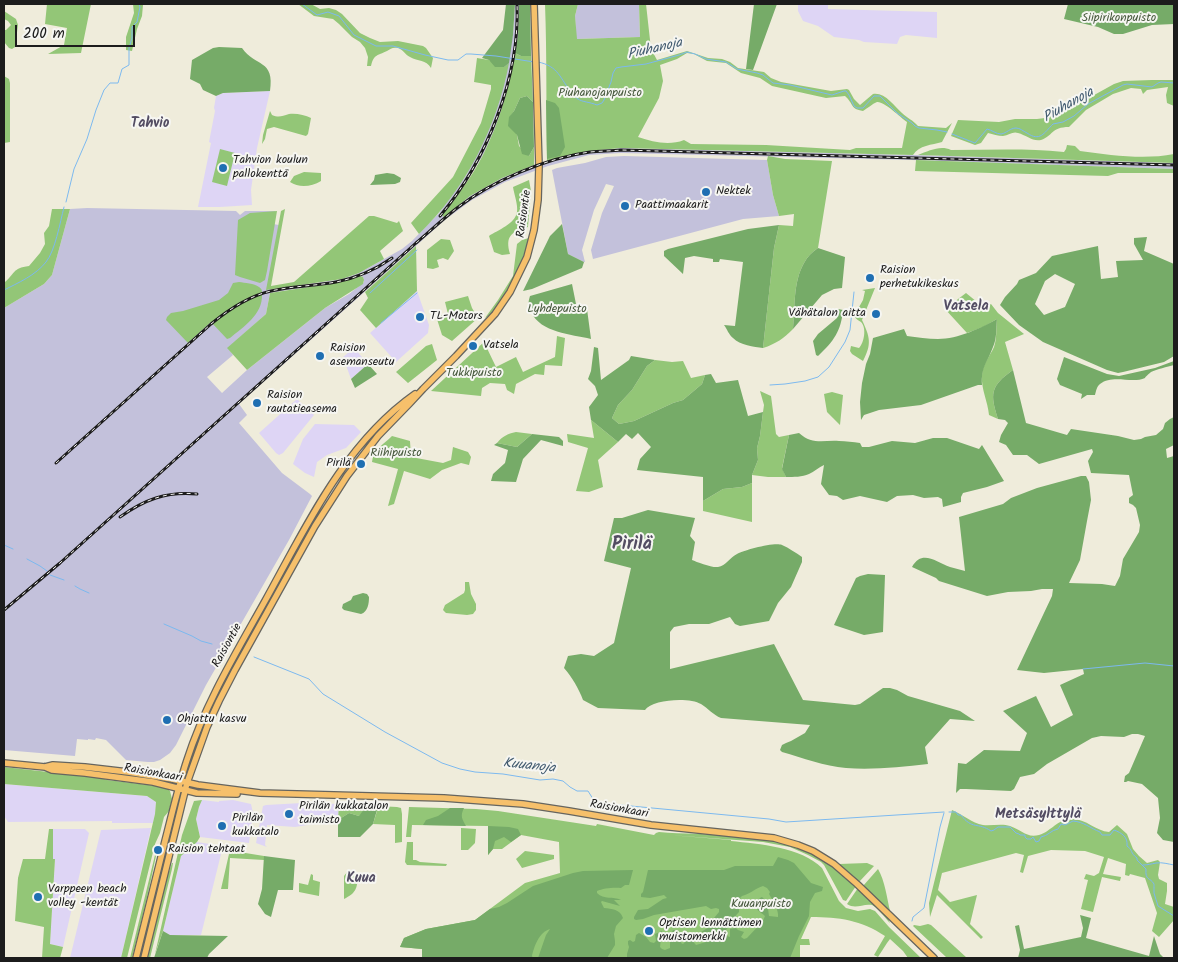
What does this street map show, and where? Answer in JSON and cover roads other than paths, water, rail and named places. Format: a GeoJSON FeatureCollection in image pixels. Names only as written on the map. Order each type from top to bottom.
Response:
{"type":"FeatureCollection","features":[{"type":"Feature","properties":{"kind":"main road","name":"Raisiontie"},"geometry":{"type":"LineString","coordinates":[[144,958],[187,783],[207,727],[219,701],[315,526],[347,476],[378,436],[495,314],[510,292],[527,257],[534,230],[538,200],[539,166],[534,4]]}},
{"type":"Feature","properties":{"kind":"main road","name":"Raisiontie"},"geometry":{"type":"LineString","coordinates":[[136,958],[180,781],[211,698],[303,531],[356,450],[371,432],[394,410],[423,389]]}},
{"type":"Feature","properties":{"kind":"main road","name":"Raisionkaari"},"geometry":{"type":"LineString","coordinates":[[4,763],[153,782],[197,793],[257,793]]}},
{"type":"Feature","properties":{"kind":"main road","name":"Raisionkaari"},"geometry":{"type":"LineString","coordinates":[[45,767],[53,765],[85,767],[144,774],[219,789],[257,793],[444,798],[508,803],[651,825],[755,835],[786,841],[818,854],[845,872],[934,958]]}},
{"type":"Feature","properties":{"kind":"waterway"},"geometry":{"type":"LineString","coordinates":[[66,202],[74,169],[87,139],[104,90],[110,83],[118,83],[122,69],[129,65],[132,27],[137,22],[139,4]]}},
{"type":"Feature","properties":{"kind":"waterway","name":"Piuhanoja"},"geometry":{"type":"LineString","coordinates":[[302,4],[317,15],[328,12],[339,16],[354,35],[376,46],[393,46],[448,60],[458,60],[466,54],[471,54],[534,62]]}},
{"type":"Feature","properties":{"kind":"waterway","name":"Piuhanoja"},"geometry":{"type":"LineString","coordinates":[[538,62],[555,70],[576,98],[597,105],[604,100],[616,68],[646,64],[687,52],[706,59],[726,62],[737,69],[763,75],[773,83],[832,95],[846,91],[857,108],[863,108],[874,96],[880,96],[897,113],[915,126],[947,132]]}},
{"type":"Feature","properties":{"kind":"waterway","name":"Piuhanoja"},"geometry":{"type":"LineString","coordinates":[[952,134],[975,143],[987,129],[1001,134],[1017,128],[1035,137],[1042,135],[1053,124],[1063,122],[1074,116],[1088,104],[1123,85],[1152,87],[1161,82],[1174,83]]}},
{"type":"Feature","properties":{"kind":"waterway"},"geometry":{"type":"LineString","coordinates":[[4,290],[32,275],[46,262],[55,244],[64,207]]}},
{"type":"Feature","properties":{"kind":"waterway"},"geometry":{"type":"LineString","coordinates":[[370,293],[417,250]]}},
{"type":"Feature","properties":{"kind":"waterway"},"geometry":{"type":"LineString","coordinates":[[770,385],[805,381],[818,377],[829,367],[845,342],[850,330],[854,292]]}},
{"type":"Feature","properties":{"kind":"waterway"},"geometry":{"type":"LineString","coordinates":[[381,323],[417,293]]}},
{"type":"Feature","properties":{"kind":"waterway"},"geometry":{"type":"LineString","coordinates":[[4,545],[13,549]]}},
{"type":"Feature","properties":{"kind":"waterway"},"geometry":{"type":"LineString","coordinates":[[27,559],[47,571]]}},
{"type":"Feature","properties":{"kind":"waterway"},"geometry":{"type":"LineString","coordinates":[[50,575],[64,580]]}},
{"type":"Feature","properties":{"kind":"waterway"},"geometry":{"type":"LineString","coordinates":[[75,586],[89,593]]}},
{"type":"Feature","properties":{"kind":"waterway"},"geometry":{"type":"LineString","coordinates":[[164,624],[212,644]]}},
{"type":"Feature","properties":{"kind":"waterway","name":"Kuuanoja"},"geometry":{"type":"LineString","coordinates":[[254,657],[309,679],[323,694],[385,732],[442,763],[475,772],[563,781],[577,791],[588,791],[593,799],[599,803],[786,822],[944,812]]}},
{"type":"Feature","properties":{"kind":"waterway"},"geometry":{"type":"LineString","coordinates":[[1083,669],[1145,663],[1174,666]]}},
{"type":"Feature","properties":{"kind":"waterway","name":"Kuuanoja"},"geometry":{"type":"LineString","coordinates":[[949,812],[956,812],[969,823],[991,831],[998,827],[1010,827],[1016,833],[1025,835],[1027,839],[1033,837],[1036,842],[1041,837],[1058,829],[1061,824],[1065,825],[1073,821],[1087,825],[1102,835],[1110,835],[1114,830],[1117,831],[1122,834],[1133,855],[1146,869],[1147,877],[1154,884],[1154,893],[1158,906],[1174,916]]}},
{"type":"Feature","properties":{"kind":"waterway"},"geometry":{"type":"LineString","coordinates":[[912,921],[913,917],[924,908],[944,813]]}},
{"type":"Feature","properties":{"kind":"waterway"},"geometry":{"type":"LineString","coordinates":[[1143,865],[1160,863],[1174,865]]}},
{"type":"Feature","properties":{"kind":"railway"},"geometry":{"type":"LineString","coordinates":[[440,216],[472,170],[486,144],[497,116],[513,60],[517,4]]}},
{"type":"Feature","properties":{"kind":"railway"},"geometry":{"type":"LineString","coordinates":[[4,610],[60,563],[447,216],[486,189],[538,165],[573,155],[621,150],[1174,165]]}},
{"type":"Feature","properties":{"kind":"railway"},"geometry":{"type":"LineString","coordinates":[[56,463],[211,324],[239,304],[271,291],[336,282],[351,278],[372,270],[392,258]]}},
{"type":"Feature","properties":{"kind":"railway"},"geometry":{"type":"LineString","coordinates":[[120,517],[147,501],[165,495],[197,494]]}},
{"type":"Feature","properties":{"kind":"place","name":"Tahvion koulun pallokenttä"},"geometry":{"type":"Point","coordinates":[223,168]}},
{"type":"Feature","properties":{"kind":"place","name":"Nektek"},"geometry":{"type":"Point","coordinates":[706,192]}},
{"type":"Feature","properties":{"kind":"place","name":"Paattimaakarit"},"geometry":{"type":"Point","coordinates":[625,206]}},
{"type":"Feature","properties":{"kind":"place","name":"Raision perhetukikeskus"},"geometry":{"type":"Point","coordinates":[870,278]}},
{"type":"Feature","properties":{"kind":"place","name":"Vähätalon aitta"},"geometry":{"type":"Point","coordinates":[876,314]}},
{"type":"Feature","properties":{"kind":"place","name":"TL-Motors"},"geometry":{"type":"Point","coordinates":[420,317]}},
{"type":"Feature","properties":{"kind":"place","name":"Vatsela"},"geometry":{"type":"Point","coordinates":[473,346]}},
{"type":"Feature","properties":{"kind":"place","name":"Raision asemanseutu"},"geometry":{"type":"Point","coordinates":[320,356]}},
{"type":"Feature","properties":{"kind":"place","name":"Raision rautatieasema"},"geometry":{"type":"Point","coordinates":[257,403]}},
{"type":"Feature","properties":{"kind":"place","name":"Pirilä"},"geometry":{"type":"Point","coordinates":[361,464]}},
{"type":"Feature","properties":{"kind":"place","name":"Ohjattu kasvu"},"geometry":{"type":"Point","coordinates":[167,720]}},
{"type":"Feature","properties":{"kind":"place","name":"Pirilän kukkatalon taimisto"},"geometry":{"type":"Point","coordinates":[289,814]}},
{"type":"Feature","properties":{"kind":"place","name":"Pirilän kukkatalo"},"geometry":{"type":"Point","coordinates":[222,826]}},
{"type":"Feature","properties":{"kind":"place","name":"Raision tehtaat"},"geometry":{"type":"Point","coordinates":[158,850]}},
{"type":"Feature","properties":{"kind":"place","name":"Varppeen beach volley -kentät"},"geometry":{"type":"Point","coordinates":[38,897]}},
{"type":"Feature","properties":{"kind":"place","name":"Optisen lennättimen muistomerkki"},"geometry":{"type":"Point","coordinates":[649,931]}},
{"type":"Feature","properties":{"kind":"district","name":"Tahvio"},"geometry":{"type":"Point","coordinates":[150,125]}},
{"type":"Feature","properties":{"kind":"district","name":"Vatsela"},"geometry":{"type":"Point","coordinates":[966,308]}},
{"type":"Feature","properties":{"kind":"district","name":"Pirilä"},"geometry":{"type":"Point","coordinates":[632,546]}},
{"type":"Feature","properties":{"kind":"district","name":"Metsäsylttylä"},"geometry":{"type":"Point","coordinates":[1038,816]}},
{"type":"Feature","properties":{"kind":"district","name":"Kuua"},"geometry":{"type":"Point","coordinates":[361,880]}},
{"type":"Feature","properties":{"kind":"park label","name":"Siipirikonpuisto"},"geometry":{"type":"Point","coordinates":[1119,19]}},
{"type":"Feature","properties":{"kind":"park label","name":"Piuhanojanpuisto"},"geometry":{"type":"Point","coordinates":[600,94]}},
{"type":"Feature","properties":{"kind":"park label","name":"Lyhdepuisto"},"geometry":{"type":"Point","coordinates":[557,310]}},
{"type":"Feature","properties":{"kind":"park label","name":"Tukkipuisto"},"geometry":{"type":"Point","coordinates":[474,374]}},
{"type":"Feature","properties":{"kind":"park label","name":"Riihipuisto"},"geometry":{"type":"Point","coordinates":[396,454]}},
{"type":"Feature","properties":{"kind":"park label","name":"Kuuanpuisto"},"geometry":{"type":"Point","coordinates":[761,905]}}]}
